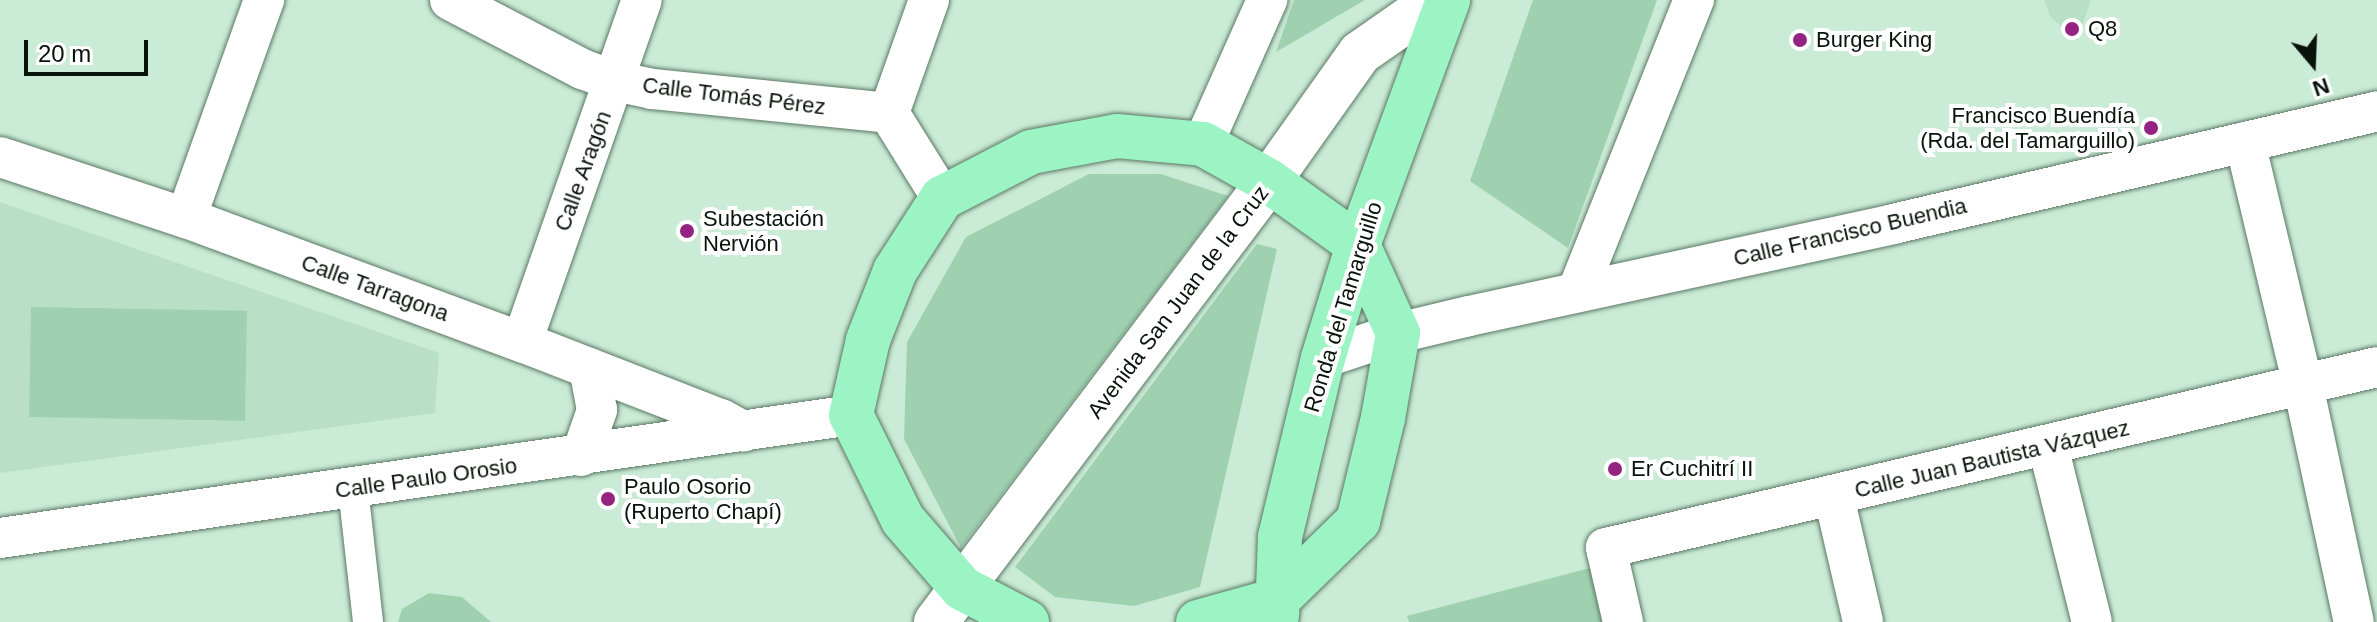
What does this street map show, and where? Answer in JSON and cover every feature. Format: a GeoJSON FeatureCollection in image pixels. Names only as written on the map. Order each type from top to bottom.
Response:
{"type":"FeatureCollection","features":[{"type":"Feature","properties":{"kind":"main road","name":"Ronda del Tamarguillo"},"geometry":{"type":"LineString","coordinates":[[1277,611],[1280,537],[1323,358],[1358,245],[1448,0]]}},
{"type":"Feature","properties":{"kind":"main road"},"geometry":{"type":"LineString","coordinates":[[1027,622],[949,605],[851,415],[868,340],[895,271],[942,198],[1031,152],[1117,136],[1203,144],[1269,181],[1358,245],[1398,333],[1383,418],[1358,521],[1277,611],[1198,622]]}},
{"type":"Feature","properties":{"kind":"street"},"geometry":{"type":"LineString","coordinates":[[186,218],[264,0]]}},
{"type":"Feature","properties":{"kind":"street","name":"Calle Tomás Pérez"},"geometry":{"type":"LineString","coordinates":[[450,0],[582,69],[615,81],[653,89],[889,113]]}},
{"type":"Feature","properties":{"kind":"street","name":"Calle Aragón"},"geometry":{"type":"LineString","coordinates":[[522,342],[642,0]]}},
{"type":"Feature","properties":{"kind":"street"},"geometry":{"type":"LineString","coordinates":[[929,0],[889,113],[942,198]]}},
{"type":"Feature","properties":{"kind":"street"},"geometry":{"type":"LineString","coordinates":[[1203,144],[1267,0]]}},
{"type":"Feature","properties":{"kind":"street","name":"Avenida San Juan de la Cruz"},"geometry":{"type":"LineString","coordinates":[[949,605],[1269,181],[1360,53],[1436,0]]}},
{"type":"Feature","properties":{"kind":"street"},"geometry":{"type":"LineString","coordinates":[[1577,292],[1694,0]]}},
{"type":"Feature","properties":{"kind":"street","name":"Calle Francisco Buendia"},"geometry":{"type":"LineString","coordinates":[[1323,358],[1398,333],[2377,111]]}},
{"type":"Feature","properties":{"kind":"street"},"geometry":{"type":"LineString","coordinates":[[2245,142],[2303,385],[2354,622]]}},
{"type":"Feature","properties":{"kind":"street","name":"Calle Tarragona"},"geometry":{"type":"LineString","coordinates":[[0,157],[186,218],[522,342],[721,419],[744,432]]}},
{"type":"Feature","properties":{"kind":"street","name":"Calle Juan Bautista Vázquez"},"geometry":{"type":"LineString","coordinates":[[1623,622],[1606,548],[1834,497],[2377,367]]}},
{"type":"Feature","properties":{"kind":"street"},"geometry":{"type":"LineString","coordinates":[[581,456],[597,410],[589,368]]}},
{"type":"Feature","properties":{"kind":"street","name":"Calle Paulo Orosio"},"geometry":{"type":"LineString","coordinates":[[0,538],[851,415]]}},
{"type":"Feature","properties":{"kind":"street"},"geometry":{"type":"LineString","coordinates":[[2048,446],[2092,622]]}},
{"type":"Feature","properties":{"kind":"street"},"geometry":{"type":"LineString","coordinates":[[353,488],[368,622]]}},
{"type":"Feature","properties":{"kind":"street"},"geometry":{"type":"LineString","coordinates":[[1834,497],[1863,622]]}},
{"type":"Feature","properties":{"kind":"shaded area"},"geometry":{"type":"Polygon","coordinates":[[[1294,0],[1365,0],[1276,52],[1294,0]]]}},
{"type":"Feature","properties":{"kind":"shaded area"},"geometry":{"type":"Polygon","coordinates":[[[1533,0],[1657,0],[1568,248],[1470,181],[1533,0]]]}},
{"type":"Feature","properties":{"kind":"shaded area","name":"Q8"},"geometry":{"type":"Polygon","coordinates":[[[2044,0],[2091,0],[2077,41],[2050,16],[2044,0]]]}},
{"type":"Feature","properties":{"kind":"shaded area"},"geometry":{"type":"Polygon","coordinates":[[[1089,174],[1161,174],[1228,196],[961,548],[904,439],[907,342],[966,237],[1089,174]]]}},
{"type":"Feature","properties":{"kind":"shaded area"},"geometry":{"type":"Polygon","coordinates":[[[0,202],[439,353],[435,413],[0,473],[0,202]]]}},
{"type":"Feature","properties":{"kind":"shaded area"},"geometry":{"type":"Polygon","coordinates":[[[1257,244],[1277,249],[1200,587],[1134,606],[1055,597],[1015,567],[1257,244]]]}},
{"type":"Feature","properties":{"kind":"shaded area"},"geometry":{"type":"Polygon","coordinates":[[[31,307],[247,311],[245,421],[29,417],[31,307]]]}},
{"type":"Feature","properties":{"kind":"shaded area"},"geometry":{"type":"Polygon","coordinates":[[[1609,563],[1623,622],[1409,622],[1407,616],[1609,563]]]}},
{"type":"Feature","properties":{"kind":"shaded area"},"geometry":{"type":"Polygon","coordinates":[[[429,593],[462,597],[491,622],[398,622],[402,609],[429,593]]]}},
{"type":"Feature","properties":{"kind":"place","name":"Q8"},"geometry":{"type":"Point","coordinates":[2072,29]}},
{"type":"Feature","properties":{"kind":"place","name":"Burger King"},"geometry":{"type":"Point","coordinates":[1800,40]}},
{"type":"Feature","properties":{"kind":"place","name":"Francisco Buendía (Rda. del Tamarguillo)"},"geometry":{"type":"Point","coordinates":[2151,128]}},
{"type":"Feature","properties":{"kind":"place","name":"Subestación Nervión"},"geometry":{"type":"Point","coordinates":[687,231]}},
{"type":"Feature","properties":{"kind":"place","name":"Er Cuchitrí II"},"geometry":{"type":"Point","coordinates":[1615,469]}},
{"type":"Feature","properties":{"kind":"place","name":"Paulo Osorio (Ruperto Chapí)"},"geometry":{"type":"Point","coordinates":[608,499]}}]}
